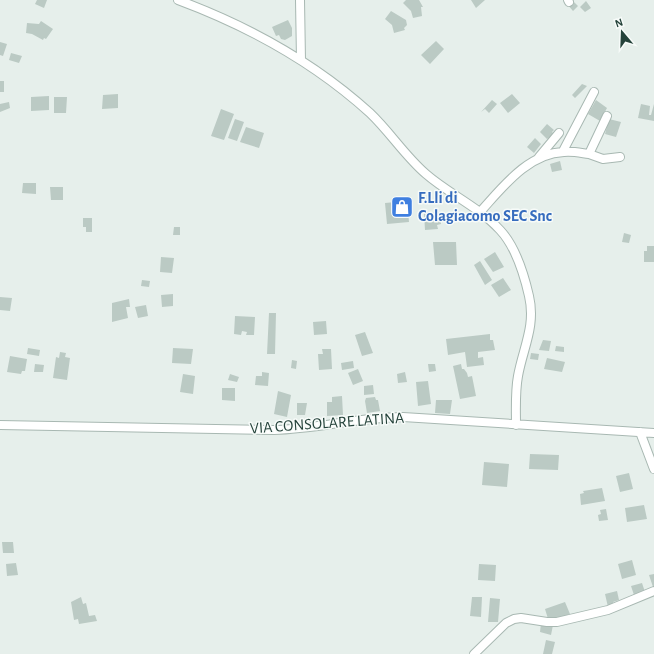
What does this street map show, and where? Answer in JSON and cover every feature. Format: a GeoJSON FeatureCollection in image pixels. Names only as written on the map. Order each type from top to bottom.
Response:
{"type":"FeatureCollection","features":[{"type":"Feature","properties":{"kind":"street"},"geometry":{"type":"LineString","coordinates":[[178,0],[248,30],[301,60],[369,113],[425,173],[480,212],[498,227],[509,241],[518,262],[530,302],[531,327],[518,378],[516,425]]}},
{"type":"Feature","properties":{"kind":"street"},"geometry":{"type":"LineString","coordinates":[[300,0],[301,60]]}},
{"type":"Feature","properties":{"kind":"street"},"geometry":{"type":"LineString","coordinates":[[563,152],[594,92]]}},
{"type":"Feature","properties":{"kind":"street"},"geometry":{"type":"LineString","coordinates":[[589,154],[607,116]]}},
{"type":"Feature","properties":{"kind":"street"},"geometry":{"type":"LineString","coordinates":[[480,212],[513,178],[539,157],[560,133]]}},
{"type":"Feature","properties":{"kind":"street"},"geometry":{"type":"LineString","coordinates":[[539,157],[563,152],[589,154],[603,159],[620,157]]}},
{"type":"Feature","properties":{"kind":"street","name":"VIA CONSOLARE LATINA"},"geometry":{"type":"LineString","coordinates":[[0,425],[274,430],[315,427],[378,418],[403,417],[654,433]]}},
{"type":"Feature","properties":{"kind":"street"},"geometry":{"type":"LineString","coordinates":[[640,432],[654,469]]}},
{"type":"Feature","properties":{"kind":"street"},"geometry":{"type":"LineString","coordinates":[[474,654],[506,623],[514,619],[521,618],[557,622],[608,610],[654,591]]}},
{"type":"Feature","properties":{"kind":"building"},"geometry":{"type":"Polygon","coordinates":[[[37,0],[47,0],[44,8],[35,4],[37,0]]]}},
{"type":"Feature","properties":{"kind":"building"},"geometry":{"type":"Polygon","coordinates":[[[406,0],[419,0],[423,7],[421,7],[422,16],[413,18],[411,11],[403,3],[406,0]]]}},
{"type":"Feature","properties":{"kind":"building"},"geometry":{"type":"Polygon","coordinates":[[[471,0],[485,0],[476,8],[471,0]]]}},
{"type":"Feature","properties":{"kind":"building"},"geometry":{"type":"Polygon","coordinates":[[[572,0],[578,6],[573,11],[567,4],[572,0]]]}},
{"type":"Feature","properties":{"kind":"building"},"geometry":{"type":"Polygon","coordinates":[[[586,1],[591,8],[585,12],[580,7],[586,1]]]}},
{"type":"Feature","properties":{"kind":"building"},"geometry":{"type":"Polygon","coordinates":[[[391,11],[406,20],[407,25],[404,28],[405,30],[394,33],[392,25],[385,19],[391,11]]]}},
{"type":"Feature","properties":{"kind":"building"},"geometry":{"type":"Polygon","coordinates":[[[288,20],[292,28],[292,36],[285,40],[281,39],[279,35],[276,36],[272,27],[288,20]]]}},
{"type":"Feature","properties":{"kind":"building"},"geometry":{"type":"Polygon","coordinates":[[[41,21],[53,29],[46,39],[44,38],[43,40],[32,34],[26,33],[27,23],[39,24],[41,21]]]}},
{"type":"Feature","properties":{"kind":"building"},"geometry":{"type":"Polygon","coordinates":[[[436,41],[444,49],[430,64],[421,55],[436,41]]]}},
{"type":"Feature","properties":{"kind":"building"},"geometry":{"type":"Polygon","coordinates":[[[0,42],[7,44],[3,56],[0,55],[0,42]]]}},
{"type":"Feature","properties":{"kind":"building"},"geometry":{"type":"Polygon","coordinates":[[[11,53],[22,56],[19,63],[9,60],[11,53]]]}},
{"type":"Feature","properties":{"kind":"building"},"geometry":{"type":"Polygon","coordinates":[[[0,81],[4,81],[4,92],[0,92],[0,81]]]}},
{"type":"Feature","properties":{"kind":"building"},"geometry":{"type":"Polygon","coordinates":[[[582,84],[587,86],[575,98],[572,95],[582,84]]]}},
{"type":"Feature","properties":{"kind":"building"},"geometry":{"type":"Polygon","coordinates":[[[118,94],[118,108],[102,109],[103,95],[118,94]]]}},
{"type":"Feature","properties":{"kind":"building"},"geometry":{"type":"Polygon","coordinates":[[[512,94],[520,103],[508,113],[500,103],[512,94]]]}},
{"type":"Feature","properties":{"kind":"building"},"geometry":{"type":"Polygon","coordinates":[[[49,96],[49,110],[31,111],[31,97],[49,96]]]}},
{"type":"Feature","properties":{"kind":"building"},"geometry":{"type":"Polygon","coordinates":[[[54,97],[67,97],[66,113],[54,113],[54,97]]]}},
{"type":"Feature","properties":{"kind":"building"},"geometry":{"type":"Polygon","coordinates":[[[492,100],[497,104],[489,113],[485,109],[481,112],[492,100]]]}},
{"type":"Feature","properties":{"kind":"building"},"geometry":{"type":"Polygon","coordinates":[[[596,100],[607,108],[600,121],[588,114],[596,100]]]}},
{"type":"Feature","properties":{"kind":"building"},"geometry":{"type":"Polygon","coordinates":[[[9,102],[10,108],[0,112],[0,104],[9,102]]]}},
{"type":"Feature","properties":{"kind":"building"},"geometry":{"type":"Polygon","coordinates":[[[641,104],[650,106],[649,115],[651,115],[654,104],[654,121],[638,118],[641,104]]]}},
{"type":"Feature","properties":{"kind":"building"},"geometry":{"type":"Polygon","coordinates":[[[221,109],[234,114],[224,140],[211,136],[221,109]]]}},
{"type":"Feature","properties":{"kind":"building"},"geometry":{"type":"Polygon","coordinates":[[[235,119],[244,122],[237,141],[228,138],[235,119]]]}},
{"type":"Feature","properties":{"kind":"building"},"geometry":{"type":"Polygon","coordinates":[[[609,119],[621,122],[616,137],[605,134],[609,119]]]}},
{"type":"Feature","properties":{"kind":"building"},"geometry":{"type":"Polygon","coordinates":[[[547,124],[554,130],[552,132],[554,134],[547,139],[540,132],[547,124]]]}},
{"type":"Feature","properties":{"kind":"building"},"geometry":{"type":"Polygon","coordinates":[[[246,127],[264,133],[259,148],[240,142],[246,127]]]}},
{"type":"Feature","properties":{"kind":"building"},"geometry":{"type":"Polygon","coordinates":[[[535,138],[541,144],[534,153],[527,147],[535,138]]]}},
{"type":"Feature","properties":{"kind":"building"},"geometry":{"type":"Polygon","coordinates":[[[560,161],[562,170],[552,172],[550,164],[560,161]]]}},
{"type":"Feature","properties":{"kind":"building"},"geometry":{"type":"Polygon","coordinates":[[[23,183],[36,183],[36,194],[22,193],[23,183]]]}},
{"type":"Feature","properties":{"kind":"building"},"geometry":{"type":"Polygon","coordinates":[[[50,187],[63,187],[63,200],[51,200],[50,187]]]}},
{"type":"Feature","properties":{"kind":"building"},"geometry":{"type":"Polygon","coordinates":[[[407,201],[409,222],[387,224],[385,203],[407,201]]]}},
{"type":"Feature","properties":{"kind":"building"},"geometry":{"type":"Polygon","coordinates":[[[440,212],[441,224],[437,225],[438,229],[425,230],[424,213],[440,212]]]}},
{"type":"Feature","properties":{"kind":"building"},"geometry":{"type":"Polygon","coordinates":[[[83,218],[92,218],[92,232],[86,232],[86,227],[83,227],[83,218]]]}},
{"type":"Feature","properties":{"kind":"building"},"geometry":{"type":"Polygon","coordinates":[[[174,227],[180,227],[180,235],[173,235],[174,227]]]}},
{"type":"Feature","properties":{"kind":"building"},"geometry":{"type":"Polygon","coordinates":[[[624,233],[631,235],[629,243],[622,242],[624,233]]]}},
{"type":"Feature","properties":{"kind":"building"},"geometry":{"type":"Polygon","coordinates":[[[433,242],[456,242],[457,265],[435,265],[433,242]]]}},
{"type":"Feature","properties":{"kind":"building"},"geometry":{"type":"Polygon","coordinates":[[[647,246],[654,246],[654,262],[644,262],[644,251],[647,251],[647,246]]]}},
{"type":"Feature","properties":{"kind":"building"},"geometry":{"type":"Polygon","coordinates":[[[495,252],[504,267],[493,272],[484,259],[495,252]]]}},
{"type":"Feature","properties":{"kind":"building"},"geometry":{"type":"Polygon","coordinates":[[[161,257],[174,258],[172,273],[160,272],[161,257]]]}},
{"type":"Feature","properties":{"kind":"building"},"geometry":{"type":"Polygon","coordinates":[[[480,261],[492,280],[485,285],[474,265],[480,261]]]}},
{"type":"Feature","properties":{"kind":"building"},"geometry":{"type":"Polygon","coordinates":[[[503,278],[511,290],[499,297],[491,285],[503,278]]]}},
{"type":"Feature","properties":{"kind":"building"},"geometry":{"type":"Polygon","coordinates":[[[142,280],[150,281],[149,287],[141,286],[142,280]]]}},
{"type":"Feature","properties":{"kind":"building"},"geometry":{"type":"Polygon","coordinates":[[[173,294],[173,306],[162,307],[161,295],[173,294]]]}},
{"type":"Feature","properties":{"kind":"building"},"geometry":{"type":"Polygon","coordinates":[[[0,297],[12,298],[10,311],[0,310],[0,297]]]}},
{"type":"Feature","properties":{"kind":"building"},"geometry":{"type":"Polygon","coordinates":[[[129,299],[130,307],[126,307],[128,318],[112,322],[112,303],[129,299]]]}},
{"type":"Feature","properties":{"kind":"building"},"geometry":{"type":"Polygon","coordinates":[[[146,305],[148,316],[138,318],[135,307],[146,305]]]}},
{"type":"Feature","properties":{"kind":"building"},"geometry":{"type":"Polygon","coordinates":[[[269,313],[276,313],[275,354],[267,354],[269,313]]]}},
{"type":"Feature","properties":{"kind":"building"},"geometry":{"type":"Polygon","coordinates":[[[235,316],[255,317],[254,335],[246,335],[247,332],[242,331],[241,335],[234,334],[235,316]]]}},
{"type":"Feature","properties":{"kind":"building"},"geometry":{"type":"Polygon","coordinates":[[[326,321],[327,334],[314,335],[313,322],[326,321]]]}},
{"type":"Feature","properties":{"kind":"building"},"geometry":{"type":"Polygon","coordinates":[[[365,332],[373,353],[362,356],[355,335],[365,332]]]}},
{"type":"Feature","properties":{"kind":"building"},"geometry":{"type":"Polygon","coordinates":[[[490,334],[490,340],[493,340],[495,350],[478,352],[478,358],[483,357],[484,365],[467,367],[465,352],[448,355],[446,339],[490,334]]]}},
{"type":"Feature","properties":{"kind":"building"},"geometry":{"type":"Polygon","coordinates":[[[543,340],[551,341],[549,351],[539,350],[543,340]]]}},
{"type":"Feature","properties":{"kind":"building"},"geometry":{"type":"Polygon","coordinates":[[[556,346],[564,347],[564,352],[555,351],[556,346]]]}},
{"type":"Feature","properties":{"kind":"building"},"geometry":{"type":"Polygon","coordinates":[[[28,348],[40,350],[39,356],[27,354],[28,348]]]}},
{"type":"Feature","properties":{"kind":"building"},"geometry":{"type":"Polygon","coordinates":[[[173,348],[193,349],[191,364],[172,363],[173,348]]]}},
{"type":"Feature","properties":{"kind":"building"},"geometry":{"type":"Polygon","coordinates":[[[322,349],[331,349],[332,369],[319,370],[318,354],[323,354],[322,349]]]}},
{"type":"Feature","properties":{"kind":"building"},"geometry":{"type":"Polygon","coordinates":[[[60,352],[66,353],[65,357],[70,358],[67,380],[53,378],[56,357],[59,358],[60,352]]]}},
{"type":"Feature","properties":{"kind":"building"},"geometry":{"type":"Polygon","coordinates":[[[531,353],[539,354],[538,360],[530,359],[531,353]]]}},
{"type":"Feature","properties":{"kind":"building"},"geometry":{"type":"Polygon","coordinates":[[[10,356],[27,359],[25,371],[22,371],[21,374],[7,372],[10,356]]]}},
{"type":"Feature","properties":{"kind":"building"},"geometry":{"type":"Polygon","coordinates":[[[547,358],[565,362],[562,372],[544,369],[547,358]]]}},
{"type":"Feature","properties":{"kind":"building"},"geometry":{"type":"Polygon","coordinates":[[[292,360],[297,361],[296,369],[291,368],[292,360]]]}},
{"type":"Feature","properties":{"kind":"building"},"geometry":{"type":"Polygon","coordinates":[[[353,361],[354,368],[342,370],[341,363],[353,361]]]}},
{"type":"Feature","properties":{"kind":"building"},"geometry":{"type":"Polygon","coordinates":[[[35,364],[44,365],[43,372],[34,372],[35,364]]]}},
{"type":"Feature","properties":{"kind":"building"},"geometry":{"type":"Polygon","coordinates":[[[428,364],[435,364],[436,371],[429,372],[428,364]]]}},
{"type":"Feature","properties":{"kind":"building"},"geometry":{"type":"Polygon","coordinates":[[[461,364],[462,369],[464,369],[467,373],[468,377],[472,376],[476,396],[460,399],[453,366],[461,364]]]}},
{"type":"Feature","properties":{"kind":"building"},"geometry":{"type":"Polygon","coordinates":[[[358,369],[363,381],[353,385],[348,373],[358,369]]]}},
{"type":"Feature","properties":{"kind":"building"},"geometry":{"type":"Polygon","coordinates":[[[262,372],[269,373],[268,386],[255,385],[256,376],[262,376],[262,372]]]}},
{"type":"Feature","properties":{"kind":"building"},"geometry":{"type":"Polygon","coordinates":[[[405,372],[407,382],[398,383],[397,374],[405,372]]]}},
{"type":"Feature","properties":{"kind":"building"},"geometry":{"type":"Polygon","coordinates":[[[183,374],[195,376],[193,394],[180,392],[183,374]]]}},
{"type":"Feature","properties":{"kind":"building"},"geometry":{"type":"Polygon","coordinates":[[[230,374],[239,377],[237,382],[228,380],[230,374]]]}},
{"type":"Feature","properties":{"kind":"building"},"geometry":{"type":"Polygon","coordinates":[[[428,381],[431,404],[418,406],[416,382],[428,381]]]}},
{"type":"Feature","properties":{"kind":"building"},"geometry":{"type":"Polygon","coordinates":[[[373,385],[374,394],[364,395],[364,386],[373,385]]]}},
{"type":"Feature","properties":{"kind":"building"},"geometry":{"type":"Polygon","coordinates":[[[222,388],[235,388],[235,401],[222,400],[222,388]]]}},
{"type":"Feature","properties":{"kind":"building"},"geometry":{"type":"Polygon","coordinates":[[[278,391],[291,395],[287,417],[274,414],[278,391]]]}},
{"type":"Feature","properties":{"kind":"building"},"geometry":{"type":"Polygon","coordinates":[[[342,396],[343,415],[327,416],[327,402],[332,402],[332,397],[342,396]]]}},
{"type":"Feature","properties":{"kind":"building"},"geometry":{"type":"Polygon","coordinates":[[[375,397],[376,400],[378,400],[380,411],[367,413],[366,398],[375,397]]]}},
{"type":"Feature","properties":{"kind":"building"},"geometry":{"type":"Polygon","coordinates":[[[436,400],[452,400],[450,414],[435,413],[436,400]]]}},
{"type":"Feature","properties":{"kind":"building"},"geometry":{"type":"Polygon","coordinates":[[[297,403],[307,403],[305,415],[297,415],[297,403]]]}},
{"type":"Feature","properties":{"kind":"building"},"geometry":{"type":"Polygon","coordinates":[[[530,454],[559,455],[558,470],[529,469],[530,454]]]}},
{"type":"Feature","properties":{"kind":"building"},"geometry":{"type":"Polygon","coordinates":[[[484,462],[509,464],[507,487],[482,485],[484,462]]]}},
{"type":"Feature","properties":{"kind":"building"},"geometry":{"type":"Polygon","coordinates":[[[629,473],[633,489],[620,492],[616,476],[629,473]]]}},
{"type":"Feature","properties":{"kind":"building"},"geometry":{"type":"Polygon","coordinates":[[[602,488],[605,501],[581,505],[580,494],[584,493],[583,491],[602,488]]]}},
{"type":"Feature","properties":{"kind":"building"},"geometry":{"type":"Polygon","coordinates":[[[644,505],[647,519],[627,522],[625,508],[644,505]]]}},
{"type":"Feature","properties":{"kind":"building"},"geometry":{"type":"Polygon","coordinates":[[[606,509],[608,520],[599,521],[598,515],[601,514],[600,510],[606,509]]]}},
{"type":"Feature","properties":{"kind":"building"},"geometry":{"type":"Polygon","coordinates":[[[2,542],[13,542],[14,553],[3,553],[2,542]]]}},
{"type":"Feature","properties":{"kind":"building"},"geometry":{"type":"Polygon","coordinates":[[[632,560],[636,575],[622,579],[618,564],[632,560]]]}},
{"type":"Feature","properties":{"kind":"building"},"geometry":{"type":"Polygon","coordinates":[[[16,563],[18,575],[7,576],[6,564],[16,563]]]}},
{"type":"Feature","properties":{"kind":"building"},"geometry":{"type":"Polygon","coordinates":[[[479,564],[496,565],[495,581],[478,580],[479,564]]]}},
{"type":"Feature","properties":{"kind":"building"},"geometry":{"type":"Polygon","coordinates":[[[654,574],[654,587],[653,587],[649,575],[654,574]]]}},
{"type":"Feature","properties":{"kind":"building"},"geometry":{"type":"Polygon","coordinates":[[[642,583],[645,592],[634,595],[631,586],[642,583]]]}},
{"type":"Feature","properties":{"kind":"building"},"geometry":{"type":"Polygon","coordinates":[[[617,591],[619,600],[613,602],[614,605],[608,607],[605,594],[617,591]]]}},
{"type":"Feature","properties":{"kind":"building"},"geometry":{"type":"Polygon","coordinates":[[[81,597],[83,604],[86,603],[89,616],[95,615],[97,621],[79,624],[78,619],[74,620],[71,602],[81,597]]]}},
{"type":"Feature","properties":{"kind":"building"},"geometry":{"type":"Polygon","coordinates":[[[472,597],[482,597],[481,617],[470,616],[472,597]]]}},
{"type":"Feature","properties":{"kind":"building"},"geometry":{"type":"Polygon","coordinates":[[[490,598],[500,599],[498,622],[488,622],[490,598]]]}},
{"type":"Feature","properties":{"kind":"building"},"geometry":{"type":"Polygon","coordinates":[[[565,602],[570,614],[549,622],[545,609],[565,602]]]}},
{"type":"Feature","properties":{"kind":"building"},"geometry":{"type":"Polygon","coordinates":[[[541,623],[553,625],[551,635],[540,632],[541,623]]]}},
{"type":"Feature","properties":{"kind":"building"},"geometry":{"type":"Polygon","coordinates":[[[546,640],[555,642],[552,654],[543,654],[546,640]]]}},
{"type":"Feature","properties":{"kind":"place","name":"F.Lli di Colagiacomo SEC Snc"},"geometry":{"type":"Point","coordinates":[402,207]}}]}
